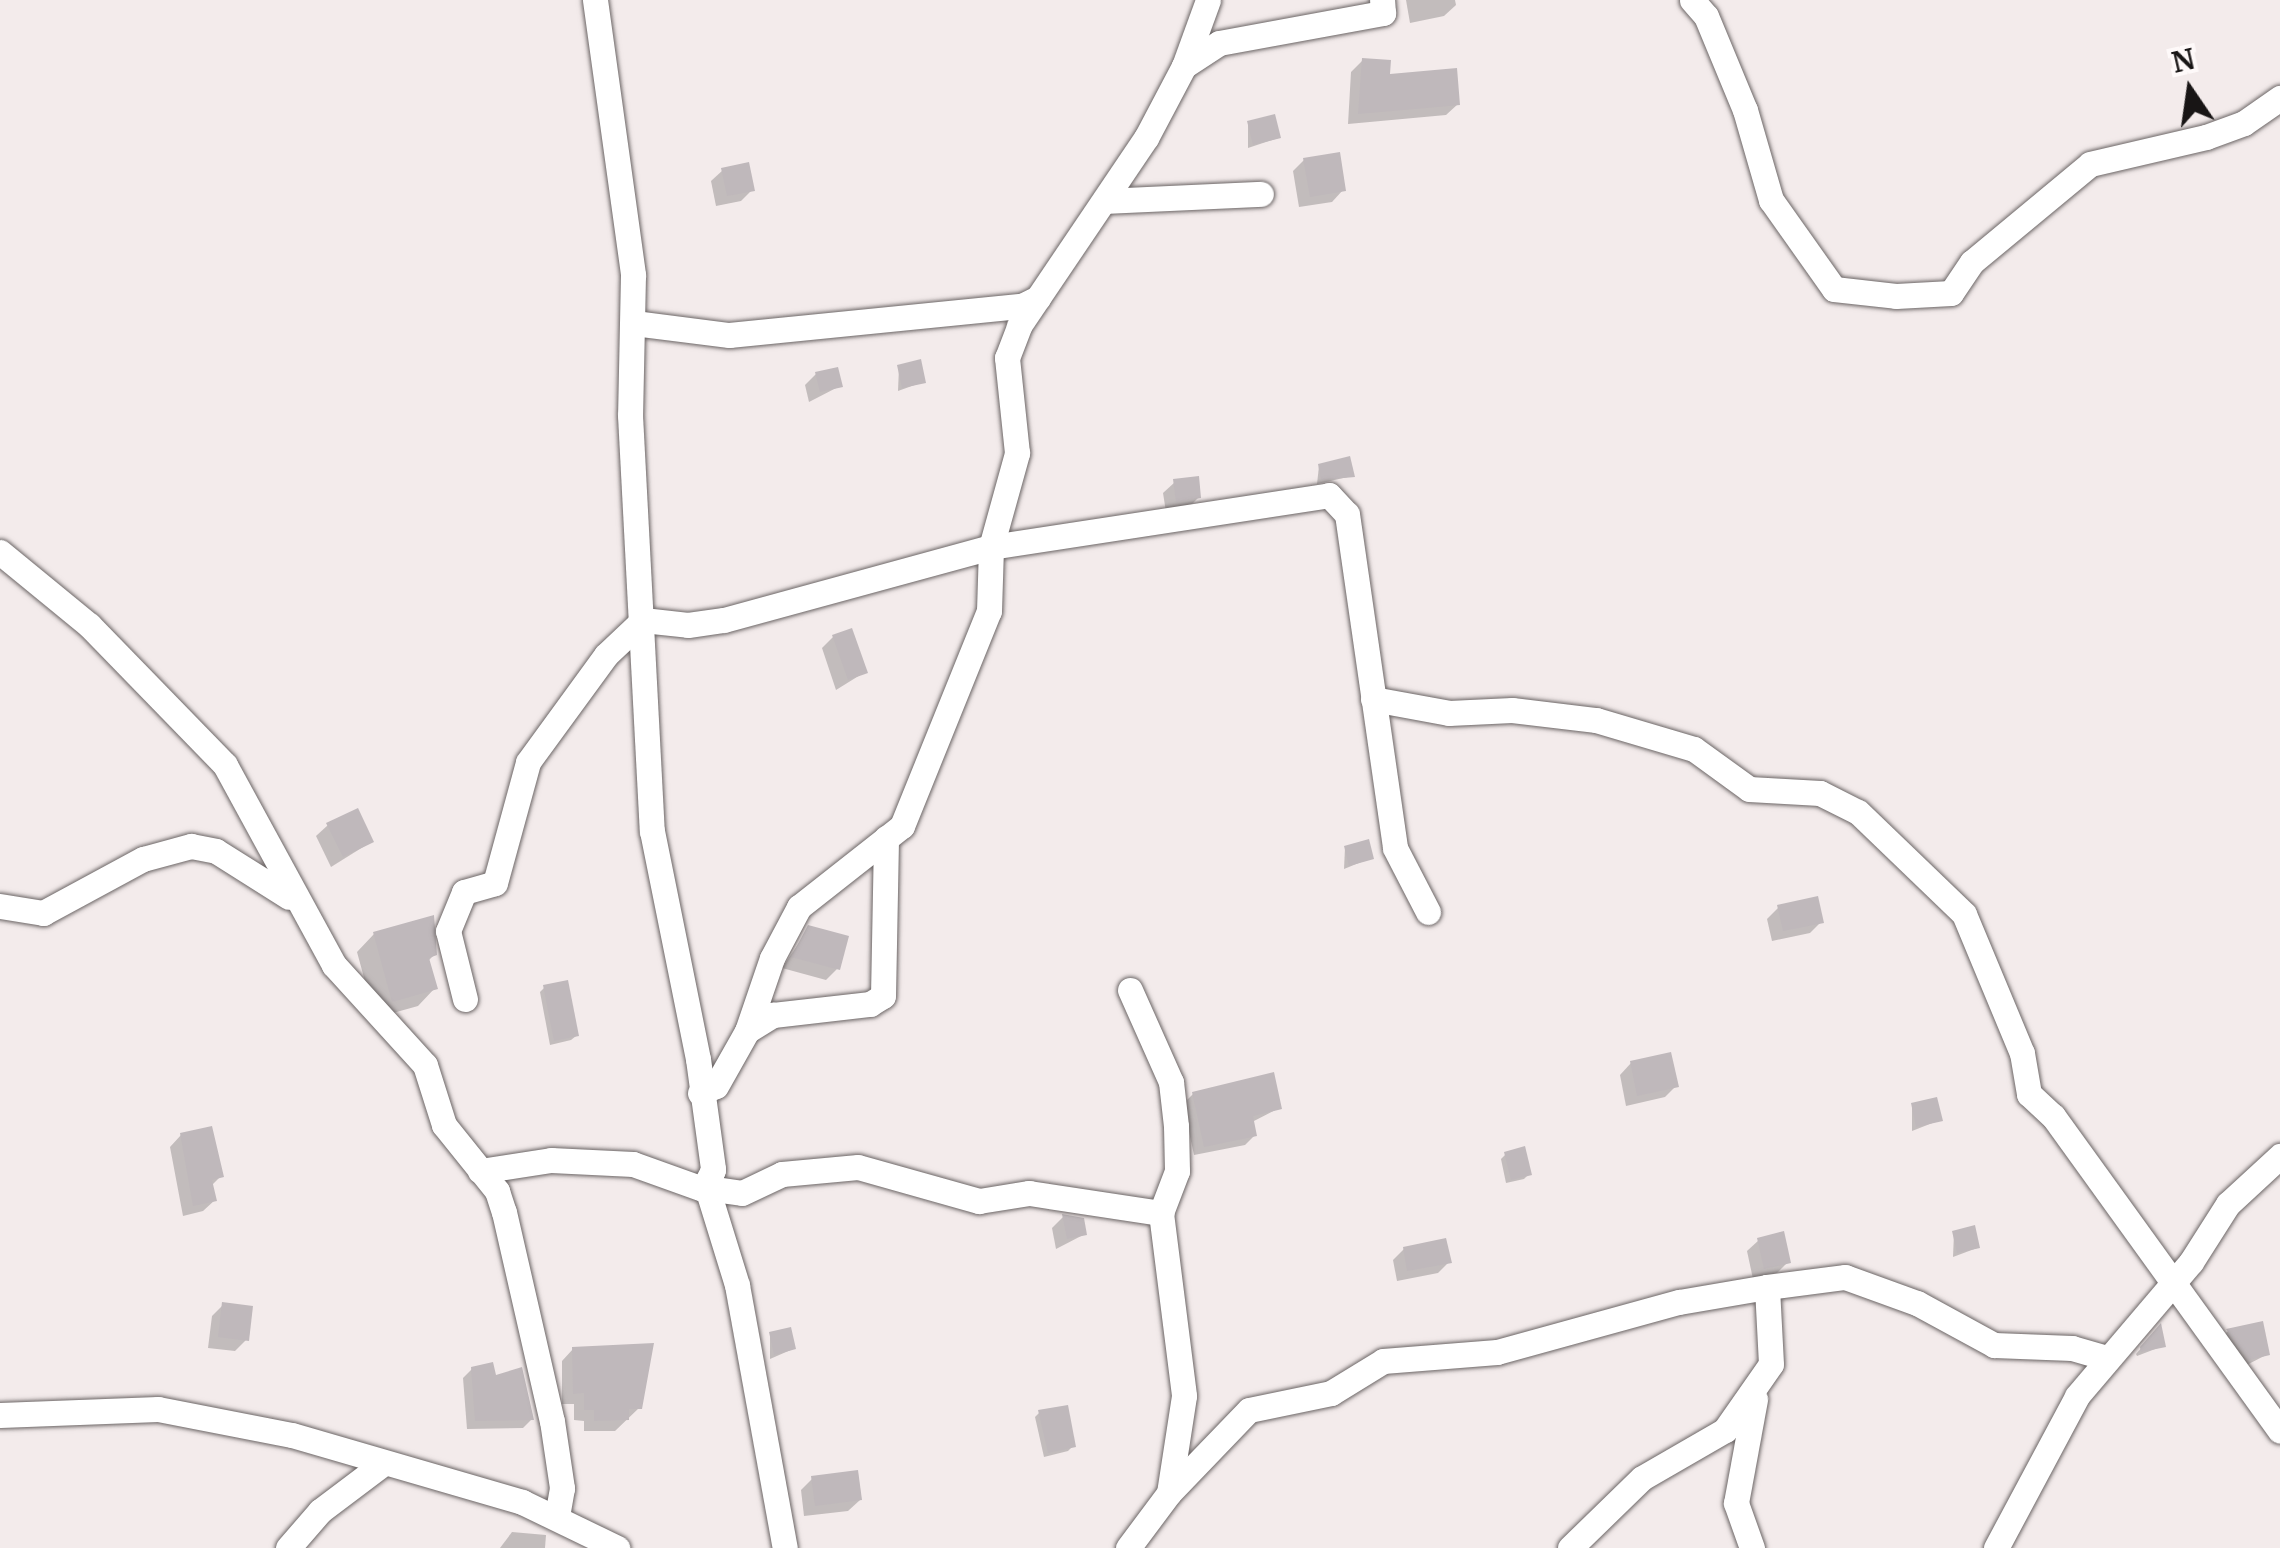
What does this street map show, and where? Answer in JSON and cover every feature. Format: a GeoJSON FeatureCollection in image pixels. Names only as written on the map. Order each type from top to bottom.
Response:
{"type":"FeatureCollection","features":[{"type":"Feature","properties":{"kind":"street"},"geometry":{"type":"LineString","coordinates":[[595,0],[634,323],[630,415],[652,831],[700,1093],[710,1179],[737,1285],[785,1548]]}},
{"type":"Feature","properties":{"kind":"street"},"geometry":{"type":"LineString","coordinates":[[700,1093],[716,1086],[746,1031],[772,958],[799,908],[902,826],[988,612],[992,547],[1017,453],[1007,358],[1038,298],[1105,201],[1184,66],[1208,0]]}},
{"type":"Feature","properties":{"kind":"street"},"geometry":{"type":"LineString","coordinates":[[1184,66],[1218,43],[1383,13],[1382,0]]}},
{"type":"Feature","properties":{"kind":"street"},"geometry":{"type":"LineString","coordinates":[[1692,0],[1706,16],[1745,110],[1772,200],[1834,289],[1896,296],[1951,293],[1972,262],[2090,164],[2206,137],[2244,123],[2280,98]]}},
{"type":"Feature","properties":{"kind":"street"},"geometry":{"type":"LineString","coordinates":[[1105,201],[1261,194]]}},
{"type":"Feature","properties":{"kind":"street"},"geometry":{"type":"LineString","coordinates":[[634,323],[730,335],[1022,306],[1038,298]]}},
{"type":"Feature","properties":{"kind":"street"},"geometry":{"type":"LineString","coordinates":[[465,999],[448,931],[464,892],[494,883],[528,762],[606,656],[642,620],[724,620],[992,547],[1329,494],[1347,514],[1395,848],[1428,912]]}},
{"type":"Feature","properties":{"kind":"street"},"geometry":{"type":"LineString","coordinates":[[0,552],[130,664],[225,766],[300,905],[361,1000],[392,1024],[425,1066],[444,1125],[480,1171],[504,1212],[552,1421],[562,1488],[557,1515]]}},
{"type":"Feature","properties":{"kind":"street"},"geometry":{"type":"LineString","coordinates":[[1373,698],[1449,712],[1547,712],[1596,720],[1694,749],[1749,788],[1820,793],[1845,802],[1916,861],[1964,914],[2022,1053],[2029,1094],[2054,1116],[2280,1431]]}},
{"type":"Feature","properties":{"kind":"street"},"geometry":{"type":"LineString","coordinates":[[746,1031],[774,1015],[870,1004],[883,996],[886,838]]}},
{"type":"Feature","properties":{"kind":"street"},"geometry":{"type":"LineString","coordinates":[[0,906],[43,913],[143,859],[191,846],[228,857],[300,905]]}},
{"type":"Feature","properties":{"kind":"street"},"geometry":{"type":"LineString","coordinates":[[1130,990],[1171,1082],[1177,1171],[1161,1214],[1184,1396],[1169,1493]]}},
{"type":"Feature","properties":{"kind":"street"},"geometry":{"type":"LineString","coordinates":[[1996,1548],[2032,1490],[2059,1425],[2108,1358],[2174,1282],[2228,1204],[2280,1156]]}},
{"type":"Feature","properties":{"kind":"street"},"geometry":{"type":"LineString","coordinates":[[480,1171],[551,1160],[602,1161],[633,1164],[703,1189],[710,1179]]}},
{"type":"Feature","properties":{"kind":"street"},"geometry":{"type":"LineString","coordinates":[[710,1179],[742,1194],[782,1174],[858,1167],[979,1201],[1030,1193],[1161,1214]]}},
{"type":"Feature","properties":{"kind":"street"},"geometry":{"type":"LineString","coordinates":[[1128,1548],[1169,1493],[1209,1458],[1249,1410],[1331,1393],[1383,1361],[1497,1352],[1679,1302],[1846,1277],[1917,1303],[1994,1345],[2072,1348],[2108,1358]]}},
{"type":"Feature","properties":{"kind":"street"},"geometry":{"type":"LineString","coordinates":[[1570,1548],[1642,1478],[1725,1430],[1760,1380],[1774,1349],[1767,1287]]}},
{"type":"Feature","properties":{"kind":"street"},"geometry":{"type":"LineString","coordinates":[[1752,1548],[1736,1503],[1760,1380]]}},
{"type":"Feature","properties":{"kind":"street"},"geometry":{"type":"LineString","coordinates":[[0,1415],[158,1410],[292,1435],[557,1515],[596,1542],[617,1548]]}},
{"type":"Feature","properties":{"kind":"street"},"geometry":{"type":"LineString","coordinates":[[288,1548],[320,1511],[381,1465]]}},
{"type":"Feature","properties":{"kind":"building"},"geometry":{"type":"Polygon","coordinates":[[[1362,58],[1391,60],[1390,74],[1457,68],[1460,105],[1358,114],[1362,58]]]}},
{"type":"Feature","properties":{"kind":"building"},"geometry":{"type":"Polygon","coordinates":[[[1275,114],[1281,138],[1253,145],[1247,121],[1275,114]]]}},
{"type":"Feature","properties":{"kind":"building"},"geometry":{"type":"Polygon","coordinates":[[[1340,152],[1346,191],[1310,197],[1303,158],[1340,152]]]}},
{"type":"Feature","properties":{"kind":"building"},"geometry":{"type":"Polygon","coordinates":[[[749,162],[755,191],[727,196],[721,168],[749,162]]]}},
{"type":"Feature","properties":{"kind":"building"},"geometry":{"type":"Polygon","coordinates":[[[921,359],[926,383],[902,388],[897,365],[921,359]]]}},
{"type":"Feature","properties":{"kind":"building"},"geometry":{"type":"Polygon","coordinates":[[[838,367],[843,387],[820,392],[815,372],[838,367]]]}},
{"type":"Feature","properties":{"kind":"building"},"geometry":{"type":"Polygon","coordinates":[[[1350,456],[1355,477],[1321,480],[1318,464],[1350,456]]]}},
{"type":"Feature","properties":{"kind":"building"},"geometry":{"type":"Polygon","coordinates":[[[1199,476],[1201,498],[1176,502],[1173,479],[1199,476]]]}},
{"type":"Feature","properties":{"kind":"building"},"geometry":{"type":"Polygon","coordinates":[[[852,628],[868,673],[848,680],[832,635],[852,628]]]}},
{"type":"Feature","properties":{"kind":"building"},"geometry":{"type":"Polygon","coordinates":[[[358,808],[374,842],[343,857],[326,823],[358,808]]]}},
{"type":"Feature","properties":{"kind":"building"},"geometry":{"type":"Polygon","coordinates":[[[1369,839],[1374,859],[1349,866],[1344,846],[1369,839]]]}},
{"type":"Feature","properties":{"kind":"building"},"geometry":{"type":"Polygon","coordinates":[[[1818,896],[1824,923],[1783,931],[1777,905],[1818,896]]]}},
{"type":"Feature","properties":{"kind":"building"},"geometry":{"type":"Polygon","coordinates":[[[434,915],[437,955],[429,958],[438,989],[392,1002],[373,932],[434,915]]]}},
{"type":"Feature","properties":{"kind":"building"},"geometry":{"type":"Polygon","coordinates":[[[808,925],[849,936],[840,970],[791,957],[808,925]]]}},
{"type":"Feature","properties":{"kind":"building"},"geometry":{"type":"Polygon","coordinates":[[[568,980],[579,1036],[554,1041],[543,985],[568,980]]]}},
{"type":"Feature","properties":{"kind":"building"},"geometry":{"type":"Polygon","coordinates":[[[1671,1052],[1679,1087],[1637,1096],[1630,1061],[1671,1052]]]}},
{"type":"Feature","properties":{"kind":"building"},"geometry":{"type":"Polygon","coordinates":[[[1274,1072],[1282,1109],[1253,1116],[1257,1136],[1204,1147],[1192,1092],[1274,1072]]]}},
{"type":"Feature","properties":{"kind":"building"},"geometry":{"type":"Polygon","coordinates":[[[1937,1097],[1943,1121],[1916,1127],[1911,1103],[1937,1097]]]}},
{"type":"Feature","properties":{"kind":"building"},"geometry":{"type":"Polygon","coordinates":[[[212,1126],[224,1177],[212,1180],[217,1201],[193,1206],[180,1133],[212,1126]]]}},
{"type":"Feature","properties":{"kind":"building"},"geometry":{"type":"Polygon","coordinates":[[[1525,1146],[1532,1175],[1511,1180],[1504,1152],[1525,1146]]]}},
{"type":"Feature","properties":{"kind":"building"},"geometry":{"type":"Polygon","coordinates":[[[1062,1214],[1084,1218],[1087,1235],[1067,1239],[1062,1214]]]}},
{"type":"Feature","properties":{"kind":"building"},"geometry":{"type":"Polygon","coordinates":[[[1975,1225],[1980,1248],[1957,1253],[1952,1231],[1975,1225]]]}},
{"type":"Feature","properties":{"kind":"building"},"geometry":{"type":"Polygon","coordinates":[[[1784,1231],[1791,1263],[1764,1269],[1757,1238],[1784,1231]]]}},
{"type":"Feature","properties":{"kind":"building"},"geometry":{"type":"Polygon","coordinates":[[[1446,1238],[1452,1263],[1407,1271],[1403,1247],[1446,1238]]]}},
{"type":"Feature","properties":{"kind":"building"},"geometry":{"type":"Polygon","coordinates":[[[222,1302],[253,1306],[249,1341],[218,1337],[222,1302]]]}},
{"type":"Feature","properties":{"kind":"building"},"geometry":{"type":"Polygon","coordinates":[[[2263,1321],[2270,1355],[2249,1360],[2226,1329],[2263,1321]]]}},
{"type":"Feature","properties":{"kind":"building"},"geometry":{"type":"Polygon","coordinates":[[[2161,1323],[2166,1347],[2141,1352],[2140,1347],[2161,1323]]]}},
{"type":"Feature","properties":{"kind":"building"},"geometry":{"type":"Polygon","coordinates":[[[791,1327],[796,1349],[774,1355],[769,1332],[791,1327]]]}},
{"type":"Feature","properties":{"kind":"building"},"geometry":{"type":"Polygon","coordinates":[[[654,1343],[642,1409],[629,1409],[629,1420],[594,1421],[594,1410],[584,1410],[584,1393],[573,1394],[572,1347],[654,1343]]]}},
{"type":"Feature","properties":{"kind":"building"},"geometry":{"type":"Polygon","coordinates":[[[493,1362],[496,1375],[522,1367],[534,1420],[475,1421],[471,1367],[493,1362]]]}},
{"type":"Feature","properties":{"kind":"building"},"geometry":{"type":"Polygon","coordinates":[[[1068,1405],[1076,1447],[1048,1453],[1038,1410],[1068,1405]]]}},
{"type":"Feature","properties":{"kind":"building"},"geometry":{"type":"Polygon","coordinates":[[[858,1470],[862,1500],[815,1506],[811,1476],[858,1470]]]}}]}
